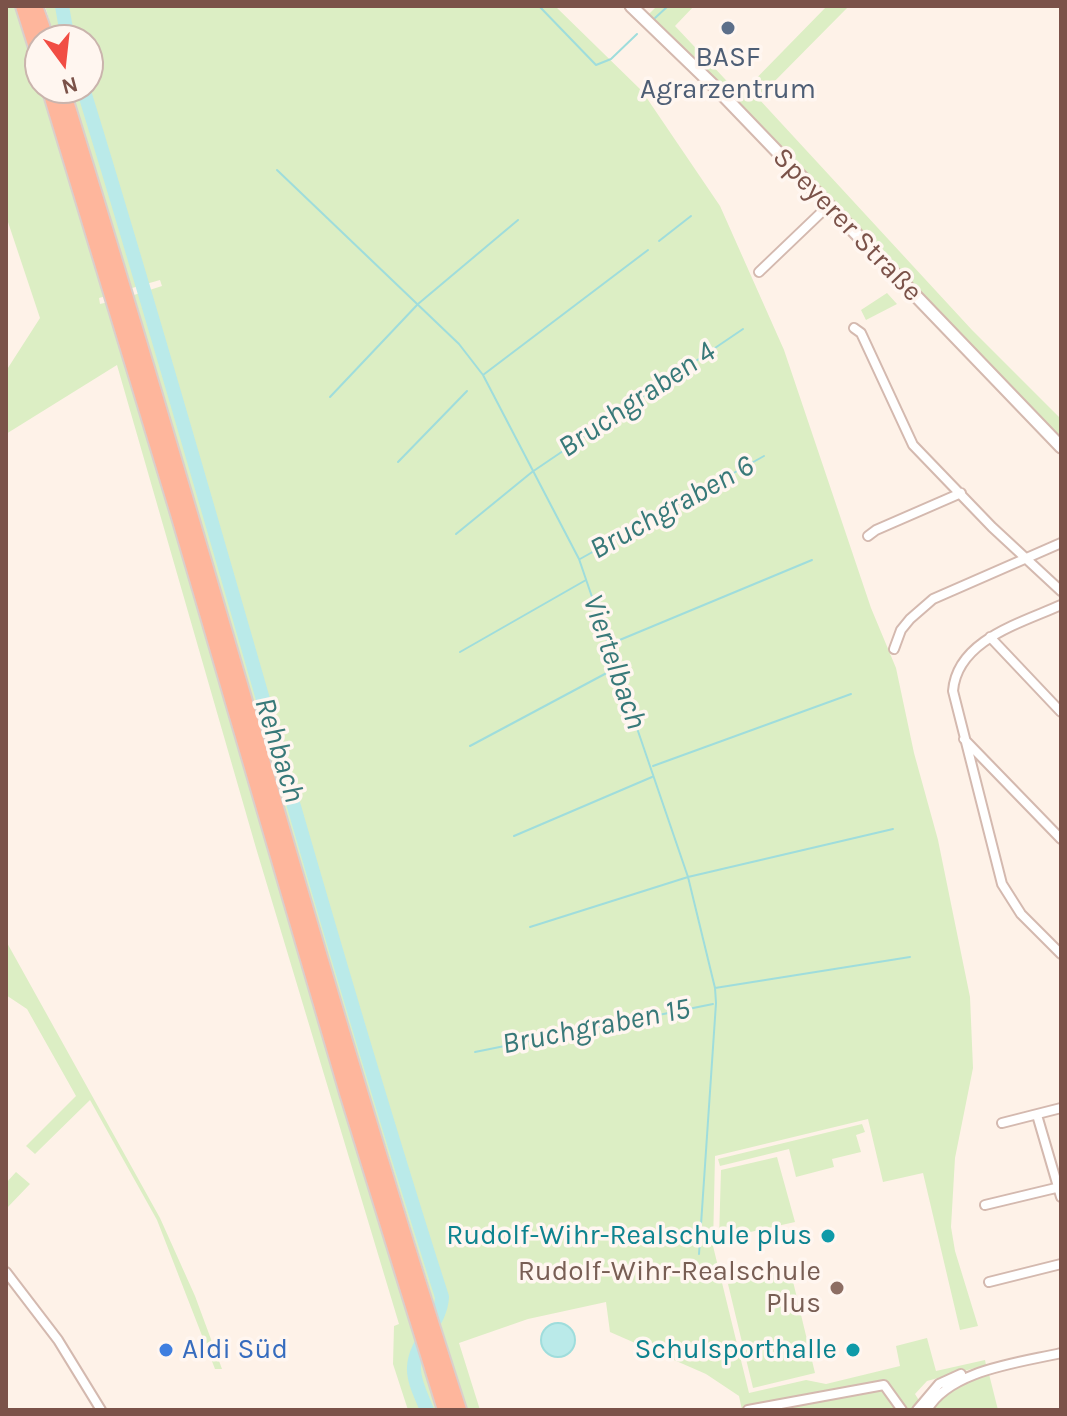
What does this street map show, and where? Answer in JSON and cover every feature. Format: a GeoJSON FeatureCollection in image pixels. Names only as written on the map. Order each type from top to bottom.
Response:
{"type":"FeatureCollection","features":[{"type":"Feature","properties":{"kind":"highway"},"geometry":{"type":"LineString","coordinates":[[54,104],[80,182],[298,929],[428,1334],[459,1410]]}},
{"type":"Feature","properties":{"kind":"highway"},"geometry":{"type":"LineString","coordinates":[[67,104],[124,287],[295,878],[429,1318],[427,1351],[445,1410]]}},
{"type":"Feature","properties":{"kind":"street","name":"Speyerer Straße"},"geometry":{"type":"LineString","coordinates":[[631,6],[692,63],[1061,447]]}},
{"type":"Feature","properties":{"kind":"street"},"geometry":{"type":"LineString","coordinates":[[759,272],[828,206]]}},
{"type":"Feature","properties":{"kind":"street"},"geometry":{"type":"LineString","coordinates":[[854,328],[861,333],[913,445],[992,527],[1061,591]]}},
{"type":"Feature","properties":{"kind":"street"},"geometry":{"type":"LineString","coordinates":[[868,536],[961,493]]}},
{"type":"Feature","properties":{"kind":"street"},"geometry":{"type":"LineString","coordinates":[[894,649],[901,630],[922,607],[1061,543]]}},
{"type":"Feature","properties":{"kind":"street"},"geometry":{"type":"LineString","coordinates":[[1061,605],[990,637],[964,659],[954,680],[954,701],[1002,884],[1021,914],[1061,954]]}},
{"type":"Feature","properties":{"kind":"street"},"geometry":{"type":"LineString","coordinates":[[990,637],[1061,712]]}},
{"type":"Feature","properties":{"kind":"street"},"geometry":{"type":"LineString","coordinates":[[964,738],[1061,839]]}},
{"type":"Feature","properties":{"kind":"street"},"geometry":{"type":"LineString","coordinates":[[1002,1123],[1061,1108]]}},
{"type":"Feature","properties":{"kind":"street"},"geometry":{"type":"LineString","coordinates":[[985,1205],[1060,1190],[1037,1115]]}},
{"type":"Feature","properties":{"kind":"street"},"geometry":{"type":"LineString","coordinates":[[989,1282],[1061,1264]]}},
{"type":"Feature","properties":{"kind":"street"},"geometry":{"type":"LineString","coordinates":[[6,1272],[58,1340],[101,1410]]}},
{"type":"Feature","properties":{"kind":"street"},"geometry":{"type":"LineString","coordinates":[[927,1410],[936,1396],[949,1385],[988,1370],[1061,1353]]}},
{"type":"Feature","properties":{"kind":"street"},"geometry":{"type":"LineString","coordinates":[[917,1410],[932,1390],[947,1380],[983,1368],[988,1370]]}},
{"type":"Feature","properties":{"kind":"street"},"geometry":{"type":"LineString","coordinates":[[748,1409],[884,1385],[902,1410]]}},
{"type":"Feature","properties":{"kind":"green space"},"geometry":{"type":"Polygon","coordinates":[[[6,6],[15,6],[24,35],[24,104],[46,104],[106,296],[99,298],[100,304],[109,302],[294,938],[438,1410],[408,1410],[393,1364],[394,1326],[399,1324],[256,848],[117,365],[6,434],[6,371],[40,318],[6,216],[6,6]]]}},
{"type":"Feature","properties":{"kind":"green space"},"geometry":{"type":"Polygon","coordinates":[[[45,6],[555,6],[642,91],[720,206],[784,350],[871,608],[896,668],[914,753],[938,840],[970,997],[973,1068],[955,1158],[951,1227],[955,1251],[978,1326],[960,1330],[923,1173],[883,1182],[868,1119],[715,1156],[713,1246],[749,1393],[806,1380],[826,1384],[900,1366],[896,1346],[927,1338],[936,1371],[985,1360],[986,1365],[927,1381],[915,1394],[920,1402],[910,1410],[742,1410],[739,1396],[706,1374],[610,1332],[606,1302],[528,1319],[459,1343],[480,1410],[467,1410],[323,944],[134,295],[162,286],[160,280],[132,288],[75,104],[104,104],[104,24],[50,24],[45,6]]]}},
{"type":"Feature","properties":{"kind":"green space"},"geometry":{"type":"Polygon","coordinates":[[[657,6],[694,6],[675,26],[740,95],[827,6],[849,6],[758,98],[972,330],[1061,419],[1061,442],[824,196],[721,84],[649,14],[657,6]]]}},
{"type":"Feature","properties":{"kind":"green space"},"geometry":{"type":"Polygon","coordinates":[[[887,293],[897,304],[866,320],[861,310],[887,293]]]}},
{"type":"Feature","properties":{"kind":"green space"},"geometry":{"type":"Polygon","coordinates":[[[6,941],[160,1218],[195,1296],[222,1369],[215,1369],[157,1220],[90,1100],[35,1154],[26,1146],[76,1096],[27,1009],[6,995],[6,941]]]}},
{"type":"Feature","properties":{"kind":"green space"},"geometry":{"type":"Polygon","coordinates":[[[862,1124],[865,1132],[856,1135],[861,1152],[832,1159],[834,1167],[796,1177],[789,1149],[720,1166],[718,1159],[862,1124]]]}},
{"type":"Feature","properties":{"kind":"green space"},"geometry":{"type":"Polygon","coordinates":[[[777,1157],[795,1222],[719,1239],[721,1170],[777,1157]]]}},
{"type":"Feature","properties":{"kind":"green space"},"geometry":{"type":"Polygon","coordinates":[[[16,1172],[30,1184],[6,1209],[6,1183],[16,1172]]]}},
{"type":"Feature","properties":{"kind":"green space"},"geometry":{"type":"Polygon","coordinates":[[[790,1269],[815,1373],[753,1388],[728,1284],[790,1269]]]}},
{"type":"Feature","properties":{"kind":"green space"},"geometry":{"type":"Polygon","coordinates":[[[989,1374],[998,1410],[929,1410],[964,1380],[989,1374]]]}},
{"type":"Feature","properties":{"kind":"water"},"geometry":{"type":"Polygon","coordinates":[[[558,1323],[570,1328],[575,1340],[570,1352],[558,1357],[546,1352],[541,1340],[546,1328],[558,1323]]]}},
{"type":"Feature","properties":{"kind":"waterway","name":"Rehbach"},"geometry":{"type":"LineString","coordinates":[[62,6],[65,24]]}},
{"type":"Feature","properties":{"kind":"waterway"},"geometry":{"type":"LineString","coordinates":[[539,6],[596,65],[611,59],[637,34]]}},
{"type":"Feature","properties":{"kind":"waterway"},"geometry":{"type":"LineString","coordinates":[[655,18],[668,6]]}},
{"type":"Feature","properties":{"kind":"waterway","name":"Rehbach"},"geometry":{"type":"LineString","coordinates":[[88,104],[349,995],[442,1297],[441,1306],[415,1358],[416,1383],[427,1410]]}},
{"type":"Feature","properties":{"kind":"waterway","name":"Viertelbach"},"geometry":{"type":"LineString","coordinates":[[277,170],[459,344],[483,375],[579,559],[688,877],[715,988],[699,1254]]}},
{"type":"Feature","properties":{"kind":"waterway"},"geometry":{"type":"LineString","coordinates":[[659,241],[691,216]]}},
{"type":"Feature","properties":{"kind":"waterway","name":"Viertelbach"},"geometry":{"type":"LineString","coordinates":[[330,397],[418,304],[518,220]]}},
{"type":"Feature","properties":{"kind":"waterway"},"geometry":{"type":"LineString","coordinates":[[483,375],[648,250]]}},
{"type":"Feature","properties":{"kind":"waterway","name":"Bruchgraben 4"},"geometry":{"type":"LineString","coordinates":[[456,534],[532,472],[743,329]]}},
{"type":"Feature","properties":{"kind":"waterway"},"geometry":{"type":"LineString","coordinates":[[398,462],[467,391]]}},
{"type":"Feature","properties":{"kind":"waterway","name":"Bruchgraben 6"},"geometry":{"type":"LineString","coordinates":[[580,559],[764,456]]}},
{"type":"Feature","properties":{"kind":"waterway"},"geometry":{"type":"LineString","coordinates":[[610,644],[812,560]]}},
{"type":"Feature","properties":{"kind":"waterway"},"geometry":{"type":"LineString","coordinates":[[460,652],[586,580]]}},
{"type":"Feature","properties":{"kind":"waterway"},"geometry":{"type":"LineString","coordinates":[[470,746],[616,668]]}},
{"type":"Feature","properties":{"kind":"waterway"},"geometry":{"type":"LineString","coordinates":[[653,766],[851,694]]}},
{"type":"Feature","properties":{"kind":"waterway"},"geometry":{"type":"LineString","coordinates":[[514,836],[652,777]]}},
{"type":"Feature","properties":{"kind":"waterway"},"geometry":{"type":"LineString","coordinates":[[530,927],[688,877],[893,829]]}},
{"type":"Feature","properties":{"kind":"waterway"},"geometry":{"type":"LineString","coordinates":[[715,988],[910,957]]}},
{"type":"Feature","properties":{"kind":"waterway","name":"Bruchgraben 15"},"geometry":{"type":"LineString","coordinates":[[475,1052],[713,1004]]}},
{"type":"Feature","properties":{"kind":"place","name":"BASF Agrarzentrum"},"geometry":{"type":"Point","coordinates":[728,28]}},
{"type":"Feature","properties":{"kind":"place","name":"Rudolf-Wihr-Realschule plus"},"geometry":{"type":"Point","coordinates":[828,1236]}},
{"type":"Feature","properties":{"kind":"place","name":"Rudolf-Wihr-Realschule Plus"},"geometry":{"type":"Point","coordinates":[837,1288]}},
{"type":"Feature","properties":{"kind":"place","name":"Aldi Süd"},"geometry":{"type":"Point","coordinates":[166,1350]}},
{"type":"Feature","properties":{"kind":"place","name":"Schulsporthalle"},"geometry":{"type":"Point","coordinates":[853,1350]}}]}
